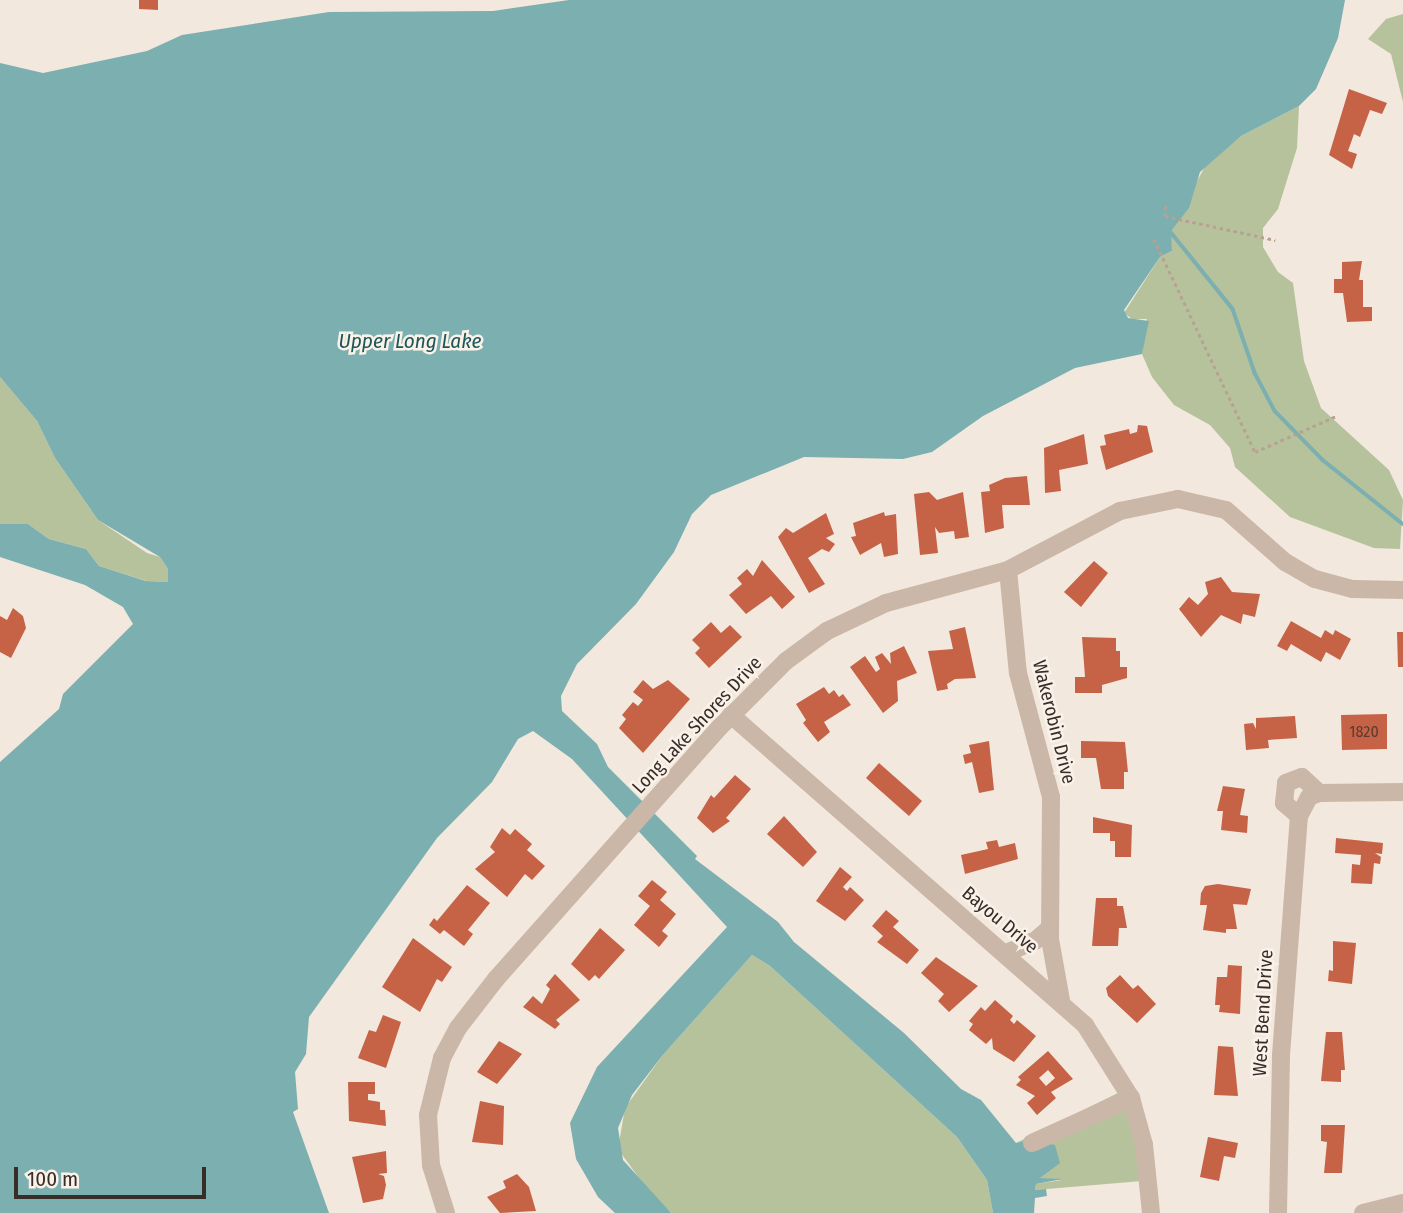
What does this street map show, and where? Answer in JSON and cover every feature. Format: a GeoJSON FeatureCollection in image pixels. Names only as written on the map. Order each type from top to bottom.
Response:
{"type":"FeatureCollection","features":[{"type":"Feature","properties":{"kind":"street","name":"Long Lake Shores Drive"},"geometry":{"type":"LineString","coordinates":[[446,1213],[433,1174],[428,1133],[431,1093],[449,1044],[496,979],[730,715],[786,661],[843,621],[886,603],[1009,570],[1120,511],[1156,501],[1187,499],[1226,510],[1285,562],[1315,579],[1353,589],[1403,590]]}},
{"type":"Feature","properties":{"kind":"street","name":"Wakerobin Drive"},"geometry":{"type":"LineString","coordinates":[[1009,570],[1018,673],[1051,797],[1050,928],[1061,1000]]}},
{"type":"Feature","properties":{"kind":"street","name":"Bayou Drive"},"geometry":{"type":"LineString","coordinates":[[730,715],[1061,1000],[1104,1050],[1131,1098],[1144,1145],[1151,1213]]}},
{"type":"Feature","properties":{"kind":"street","name":"West Bend Drive"},"geometry":{"type":"LineString","coordinates":[[1278,1213],[1281,1055],[1299,817],[1284,803],[1286,783],[1302,777],[1319,793],[1403,792]]}},
{"type":"Feature","properties":{"kind":"street"},"geometry":{"type":"LineString","coordinates":[[1299,817],[1310,797],[1319,793]]}},
{"type":"Feature","properties":{"kind":"street"},"geometry":{"type":"LineString","coordinates":[[1006,953],[1036,940],[1050,928]]}},
{"type":"Feature","properties":{"kind":"street"},"geometry":{"type":"LineString","coordinates":[[1032,1143],[1131,1098]]}},
{"type":"Feature","properties":{"kind":"street"},"geometry":{"type":"LineString","coordinates":[[1363,1213],[1403,1203]]}},
{"type":"Feature","properties":{"kind":"path"},"geometry":{"type":"LineString","coordinates":[[1166,206],[1164,216],[1275,240]]}},
{"type":"Feature","properties":{"kind":"path"},"geometry":{"type":"LineString","coordinates":[[1154,239],[1255,452],[1336,416]]}},
{"type":"Feature","properties":{"kind":"green space"},"geometry":{"type":"Polygon","coordinates":[[[1403,14],[1403,102],[1391,54],[1368,39],[1386,19],[1403,14]]]}},
{"type":"Feature","properties":{"kind":"green space"},"geometry":{"type":"Polygon","coordinates":[[[1299,106],[1297,148],[1278,209],[1263,228],[1263,247],[1278,272],[1293,283],[1304,361],[1321,408],[1389,470],[1403,500],[1400,549],[1374,548],[1290,517],[1235,467],[1230,448],[1210,425],[1174,405],[1152,377],[1142,354],[1147,319],[1132,319],[1124,313],[1160,257],[1172,251],[1170,231],[1208,161],[1241,136],[1299,106]]]}},
{"type":"Feature","properties":{"kind":"green space"},"geometry":{"type":"Polygon","coordinates":[[[0,377],[37,421],[55,458],[98,520],[147,553],[160,557],[168,569],[168,582],[147,581],[99,566],[86,549],[49,539],[28,524],[0,524],[0,377]]]}},
{"type":"Feature","properties":{"kind":"green space"},"geometry":{"type":"Polygon","coordinates":[[[752,955],[770,966],[957,1137],[987,1180],[993,1213],[671,1213],[647,1189],[618,1149],[625,1108],[662,1056],[752,955]]]}},
{"type":"Feature","properties":{"kind":"green space"},"geometry":{"type":"Polygon","coordinates":[[[1120,1092],[1132,1126],[1142,1181],[1035,1190],[1036,1184],[1062,1180],[1040,1178],[1053,1167],[1045,1146],[1016,1143],[1120,1092]]]}},
{"type":"Feature","properties":{"kind":"water","name":"Upper Long Lake"},"geometry":{"type":"Polygon","coordinates":[[[569,0],[1345,0],[1338,38],[1316,89],[1299,106],[1241,136],[1200,172],[1189,208],[1171,231],[1172,251],[1160,257],[1124,310],[1128,318],[1149,321],[1142,354],[1075,368],[983,416],[932,452],[903,459],[804,457],[711,495],[692,514],[674,552],[636,604],[577,664],[561,696],[562,711],[597,744],[608,767],[697,856],[695,859],[778,922],[794,942],[904,1033],[961,1089],[981,1100],[1016,1143],[1030,1140],[1055,1145],[1060,1163],[1040,1178],[1063,1179],[1036,1184],[1035,1190],[1046,1189],[1047,1196],[1035,1198],[1034,1213],[993,1213],[987,1180],[957,1137],[770,966],[752,955],[662,1056],[632,1095],[618,1128],[623,1160],[671,1213],[615,1213],[598,1197],[576,1159],[570,1123],[597,1067],[727,927],[572,759],[533,731],[518,739],[492,782],[437,838],[309,1017],[306,1054],[295,1072],[298,1109],[293,1112],[329,1213],[0,1213],[0,762],[59,709],[63,694],[133,624],[123,607],[85,585],[0,557],[0,524],[28,524],[49,539],[86,549],[99,566],[146,581],[168,582],[168,569],[160,557],[98,520],[55,458],[37,421],[0,377],[0,63],[43,73],[147,51],[182,35],[329,12],[493,11],[569,0]]]}},
{"type":"Feature","properties":{"kind":"building"},"geometry":{"type":"Polygon","coordinates":[[[139,0],[158,0],[158,10],[139,9],[139,0]]]}},
{"type":"Feature","properties":{"kind":"building"},"geometry":{"type":"Polygon","coordinates":[[[1349,89],[1387,103],[1382,114],[1370,110],[1360,137],[1354,134],[1348,151],[1357,154],[1352,169],[1329,155],[1349,89]]]}},
{"type":"Feature","properties":{"kind":"building"},"geometry":{"type":"Polygon","coordinates":[[[1362,261],[1359,280],[1363,280],[1363,307],[1372,307],[1372,321],[1347,322],[1343,293],[1334,293],[1334,279],[1342,279],[1342,262],[1362,261]]]}},
{"type":"Feature","properties":{"kind":"building"},"geometry":{"type":"Polygon","coordinates":[[[1138,425],[1147,426],[1153,452],[1106,470],[1100,446],[1106,445],[1104,435],[1129,429],[1130,434],[1137,432],[1138,425]]]}},
{"type":"Feature","properties":{"kind":"building"},"geometry":{"type":"Polygon","coordinates":[[[1084,434],[1088,464],[1059,470],[1061,491],[1045,493],[1044,448],[1084,434]]]}},
{"type":"Feature","properties":{"kind":"building"},"geometry":{"type":"Polygon","coordinates":[[[1027,476],[1030,505],[1002,505],[1004,528],[985,533],[981,492],[990,491],[989,485],[1005,478],[1027,476]]]}},
{"type":"Feature","properties":{"kind":"building"},"geometry":{"type":"Polygon","coordinates":[[[929,492],[937,500],[963,492],[969,537],[955,539],[954,531],[939,533],[935,527],[938,553],[920,555],[914,494],[929,492]]]}},
{"type":"Feature","properties":{"kind":"building"},"geometry":{"type":"Polygon","coordinates":[[[884,512],[885,516],[896,514],[898,554],[884,557],[881,543],[860,555],[851,537],[856,536],[853,523],[884,512]]]}},
{"type":"Feature","properties":{"kind":"building"},"geometry":{"type":"Polygon","coordinates":[[[826,513],[834,534],[826,538],[835,544],[829,552],[822,549],[808,558],[825,584],[809,593],[778,537],[786,528],[793,533],[826,513]]]}},
{"type":"Feature","properties":{"kind":"building"},"geometry":{"type":"Polygon","coordinates":[[[762,560],[795,597],[782,609],[771,596],[746,614],[729,595],[742,584],[737,578],[747,569],[753,576],[762,560]]]}},
{"type":"Feature","properties":{"kind":"building"},"geometry":{"type":"Polygon","coordinates":[[[1094,561],[1108,573],[1081,607],[1064,592],[1094,561]]]}},
{"type":"Feature","properties":{"kind":"building"},"geometry":{"type":"Polygon","coordinates":[[[1221,577],[1232,592],[1260,594],[1255,617],[1243,614],[1241,624],[1221,615],[1201,637],[1179,609],[1189,597],[1198,605],[1208,594],[1205,582],[1221,577]]]}},
{"type":"Feature","properties":{"kind":"building"},"geometry":{"type":"Polygon","coordinates":[[[13,608],[23,616],[26,628],[11,658],[0,652],[0,616],[7,620],[13,608]]]}},
{"type":"Feature","properties":{"kind":"building"},"geometry":{"type":"Polygon","coordinates":[[[1291,621],[1321,638],[1325,630],[1333,635],[1335,630],[1351,639],[1340,660],[1326,652],[1321,662],[1291,644],[1287,651],[1277,646],[1291,621]]]}},
{"type":"Feature","properties":{"kind":"building"},"geometry":{"type":"Polygon","coordinates":[[[711,622],[721,633],[730,625],[742,637],[709,668],[695,653],[700,648],[692,640],[711,622]]]}},
{"type":"Feature","properties":{"kind":"building"},"geometry":{"type":"Polygon","coordinates":[[[965,627],[976,678],[955,679],[947,684],[948,689],[937,691],[928,651],[953,649],[949,631],[965,627]]]}},
{"type":"Feature","properties":{"kind":"building"},"geometry":{"type":"Polygon","coordinates":[[[1397,632],[1403,632],[1403,667],[1398,667],[1397,632]]]}},
{"type":"Feature","properties":{"kind":"building"},"geometry":{"type":"Polygon","coordinates":[[[1082,637],[1116,638],[1116,651],[1120,651],[1120,667],[1127,667],[1127,678],[1102,685],[1102,693],[1075,693],[1075,677],[1085,677],[1082,637]]]}},
{"type":"Feature","properties":{"kind":"building"},"geometry":{"type":"Polygon","coordinates":[[[904,646],[917,673],[897,681],[898,701],[883,713],[850,667],[865,656],[876,672],[880,669],[875,657],[882,653],[891,664],[890,653],[904,646]]]}},
{"type":"Feature","properties":{"kind":"building"},"geometry":{"type":"Polygon","coordinates":[[[643,680],[653,689],[668,680],[690,699],[643,753],[619,728],[626,719],[622,715],[633,702],[638,706],[643,700],[633,692],[643,680]]]}},
{"type":"Feature","properties":{"kind":"building"},"geometry":{"type":"Polygon","coordinates":[[[824,687],[829,694],[834,690],[839,697],[843,694],[851,705],[824,722],[830,732],[818,742],[803,723],[806,720],[796,704],[824,687]]]}},
{"type":"Feature","properties":{"kind":"building"},"geometry":{"type":"Polygon","coordinates":[[[1387,714],[1387,749],[1342,750],[1341,715],[1387,714]]]}},
{"type":"Feature","properties":{"kind":"building"},"geometry":{"type":"Polygon","coordinates":[[[1295,716],[1297,738],[1268,740],[1269,748],[1246,750],[1244,724],[1253,723],[1256,729],[1256,718],[1295,716]]]}},
{"type":"Feature","properties":{"kind":"building"},"geometry":{"type":"Polygon","coordinates":[[[989,741],[994,790],[979,793],[972,762],[965,764],[963,755],[971,753],[969,745],[989,741]]]}},
{"type":"Feature","properties":{"kind":"building"},"geometry":{"type":"Polygon","coordinates":[[[1081,741],[1125,742],[1128,772],[1124,772],[1124,789],[1101,789],[1096,758],[1081,758],[1081,741]]]}},
{"type":"Feature","properties":{"kind":"building"},"geometry":{"type":"Polygon","coordinates":[[[879,763],[922,801],[909,816],[866,778],[879,763]]]}},
{"type":"Feature","properties":{"kind":"building"},"geometry":{"type":"Polygon","coordinates":[[[735,775],[751,789],[726,818],[730,821],[713,833],[697,818],[711,795],[714,798],[735,775]]]}},
{"type":"Feature","properties":{"kind":"building"},"geometry":{"type":"Polygon","coordinates":[[[1223,786],[1245,789],[1240,815],[1248,816],[1247,833],[1221,830],[1223,811],[1217,811],[1223,786]]]}},
{"type":"Feature","properties":{"kind":"building"},"geometry":{"type":"Polygon","coordinates":[[[784,816],[817,852],[803,867],[767,834],[784,816]]]}},
{"type":"Feature","properties":{"kind":"building"},"geometry":{"type":"Polygon","coordinates":[[[1093,817],[1132,825],[1131,857],[1115,857],[1115,841],[1110,841],[1110,833],[1093,833],[1093,817]]]}},
{"type":"Feature","properties":{"kind":"building"},"geometry":{"type":"Polygon","coordinates":[[[502,828],[510,835],[515,829],[532,844],[527,850],[545,866],[532,880],[525,874],[507,897],[475,869],[495,852],[490,847],[502,828]]]}},
{"type":"Feature","properties":{"kind":"building"},"geometry":{"type":"Polygon","coordinates":[[[1336,838],[1383,843],[1382,854],[1375,853],[1381,857],[1380,864],[1374,863],[1372,884],[1351,883],[1352,864],[1360,865],[1361,855],[1335,853],[1336,838]]]}},
{"type":"Feature","properties":{"kind":"building"},"geometry":{"type":"Polygon","coordinates":[[[997,840],[999,847],[1015,843],[1018,859],[965,874],[961,855],[988,849],[986,842],[997,840]]]}},
{"type":"Feature","properties":{"kind":"building"},"geometry":{"type":"Polygon","coordinates":[[[840,867],[852,877],[843,887],[847,891],[850,887],[864,900],[845,921],[816,901],[840,867]]]}},
{"type":"Feature","properties":{"kind":"building"},"geometry":{"type":"Polygon","coordinates":[[[652,880],[667,892],[660,900],[676,914],[662,931],[668,936],[659,947],[634,925],[650,906],[638,896],[652,880]]]}},
{"type":"Feature","properties":{"kind":"building"},"geometry":{"type":"Polygon","coordinates":[[[1218,884],[1251,889],[1247,905],[1233,904],[1237,929],[1226,929],[1226,933],[1203,930],[1207,905],[1200,905],[1201,893],[1205,886],[1218,884]]]}},
{"type":"Feature","properties":{"kind":"building"},"geometry":{"type":"Polygon","coordinates":[[[467,885],[490,903],[468,930],[473,934],[464,946],[444,930],[440,934],[429,925],[434,918],[437,921],[467,885]]]}},
{"type":"Feature","properties":{"kind":"building"},"geometry":{"type":"Polygon","coordinates":[[[1096,898],[1117,898],[1117,906],[1123,906],[1127,928],[1119,928],[1118,946],[1092,946],[1096,898]]]}},
{"type":"Feature","properties":{"kind":"building"},"geometry":{"type":"Polygon","coordinates":[[[886,910],[899,921],[893,927],[919,950],[907,964],[877,942],[883,936],[872,926],[886,910]]]}},
{"type":"Feature","properties":{"kind":"building"},"geometry":{"type":"Polygon","coordinates":[[[600,928],[625,950],[599,979],[595,975],[589,981],[571,964],[600,928]]]}},
{"type":"Feature","properties":{"kind":"building"},"geometry":{"type":"Polygon","coordinates":[[[413,938],[452,967],[442,982],[437,979],[420,1012],[382,987],[413,938]]]}},
{"type":"Feature","properties":{"kind":"building"},"geometry":{"type":"Polygon","coordinates":[[[1333,941],[1356,943],[1352,984],[1328,981],[1329,970],[1333,971],[1333,941]]]}},
{"type":"Feature","properties":{"kind":"building"},"geometry":{"type":"Polygon","coordinates":[[[936,957],[978,986],[949,1012],[938,1001],[944,994],[921,973],[936,957]]]}},
{"type":"Feature","properties":{"kind":"building"},"geometry":{"type":"Polygon","coordinates":[[[1228,965],[1242,966],[1240,1014],[1219,1012],[1220,1005],[1215,1005],[1217,977],[1227,977],[1228,965]]]}},
{"type":"Feature","properties":{"kind":"building"},"geometry":{"type":"Polygon","coordinates":[[[555,974],[580,1000],[556,1020],[560,1024],[555,1029],[523,1007],[533,996],[542,1004],[550,989],[546,985],[555,974]]]}},
{"type":"Feature","properties":{"kind":"building"},"geometry":{"type":"Polygon","coordinates":[[[1120,975],[1133,989],[1138,985],[1156,1004],[1137,1023],[1108,996],[1106,988],[1120,975]]]}},
{"type":"Feature","properties":{"kind":"building"},"geometry":{"type":"Polygon","coordinates":[[[995,1000],[1013,1016],[1010,1020],[1014,1024],[1017,1020],[1036,1036],[1014,1062],[993,1049],[992,1038],[986,1044],[969,1030],[973,1024],[969,1021],[981,1007],[985,1011],[995,1000]]]}},
{"type":"Feature","properties":{"kind":"building"},"geometry":{"type":"Polygon","coordinates":[[[383,1015],[401,1022],[386,1068],[358,1058],[369,1030],[376,1032],[383,1015]]]}},
{"type":"Feature","properties":{"kind":"building"},"geometry":{"type":"Polygon","coordinates":[[[1326,1032],[1342,1032],[1345,1070],[1341,1070],[1341,1082],[1321,1081],[1326,1032]]]}},
{"type":"Feature","properties":{"kind":"building"},"geometry":{"type":"Polygon","coordinates":[[[499,1041],[522,1054],[497,1084],[477,1072],[499,1041]]]}},
{"type":"Feature","properties":{"kind":"building"},"geometry":{"type":"Polygon","coordinates":[[[1218,1046],[1233,1047],[1238,1096],[1214,1095],[1218,1046]]]}},
{"type":"Feature","properties":{"kind":"building"},"geometry":{"type":"Polygon","coordinates":[[[1048,1051],[1073,1079],[1051,1092],[1056,1098],[1037,1115],[1027,1103],[1035,1096],[1016,1085],[1021,1080],[1018,1077],[1048,1051]],[[1048,1070],[1039,1078],[1046,1086],[1055,1078],[1048,1070]]]}},
{"type":"Feature","properties":{"kind":"building"},"geometry":{"type":"Polygon","coordinates":[[[348,1082],[375,1082],[375,1094],[368,1094],[368,1100],[380,1102],[380,1110],[385,1110],[386,1126],[349,1121],[348,1082]]]}},
{"type":"Feature","properties":{"kind":"building"},"geometry":{"type":"Polygon","coordinates":[[[480,1101],[504,1106],[503,1145],[472,1142],[480,1101]]]}},
{"type":"Feature","properties":{"kind":"building"},"geometry":{"type":"Polygon","coordinates":[[[1321,1125],[1345,1125],[1342,1173],[1324,1173],[1327,1142],[1321,1141],[1321,1125]]]}},
{"type":"Feature","properties":{"kind":"building"},"geometry":{"type":"Polygon","coordinates":[[[1208,1137],[1238,1143],[1235,1158],[1224,1156],[1219,1181],[1200,1177],[1208,1137]]]}},
{"type":"Feature","properties":{"kind":"building"},"geometry":{"type":"Polygon","coordinates":[[[386,1151],[387,1173],[378,1174],[384,1176],[386,1185],[383,1199],[363,1203],[352,1157],[386,1151]]]}},
{"type":"Feature","properties":{"kind":"building"},"geometry":{"type":"Polygon","coordinates":[[[517,1174],[529,1187],[536,1211],[500,1213],[487,1197],[506,1188],[503,1181],[517,1174]]]}},
{"type":"Feature","properties":{"kind":"waterway"},"geometry":{"type":"LineString","coordinates":[[1170,231],[1233,309],[1255,373],[1275,411],[1323,460],[1403,524]]}}]}
